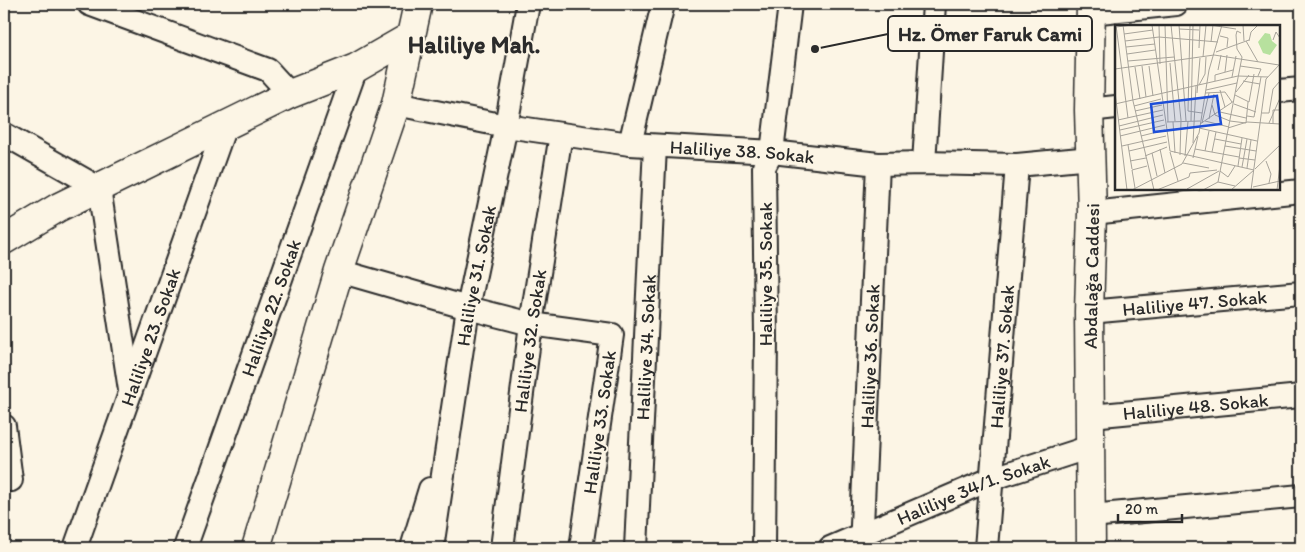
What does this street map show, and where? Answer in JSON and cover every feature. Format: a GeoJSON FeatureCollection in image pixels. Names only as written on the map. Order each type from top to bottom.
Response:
{"type":"FeatureCollection","features":[{"type":"Feature","properties":{"kind":"street"},"geometry":{"type":"LineString","coordinates":[[90,4],[268,70],[290,94]]}},
{"type":"Feature","properties":{"kind":"street"},"geometry":{"type":"LineString","coordinates":[[256,548],[339,271],[396,104],[418,4]]}},
{"type":"Feature","properties":{"kind":"street","name":"Haliliye 31. Sokak"},"geometry":{"type":"LineString","coordinates":[[432,548],[468,308],[506,126],[528,4]]}},
{"type":"Feature","properties":{"kind":"street"},"geometry":{"type":"LineString","coordinates":[[630,144],[663,4]]}},
{"type":"Feature","properties":{"kind":"street","name":"Haliliye 35. Sokak"},"geometry":{"type":"LineString","coordinates":[[764,548],[766,347],[764,167],[772,152],[790,4]]}},
{"type":"Feature","properties":{"kind":"street"},"geometry":{"type":"LineString","coordinates":[[924,162],[934,4]]}},
{"type":"Feature","properties":{"kind":"street"},"geometry":{"type":"LineString","coordinates":[[1091,8],[1176,4]]}},
{"type":"Feature","properties":{"kind":"street","name":"Abdalağa Caddesi"},"geometry":{"type":"LineString","coordinates":[[1091,8],[1089,110],[1092,213],[1089,312],[1092,548]]}},
{"type":"Feature","properties":{"kind":"street"},"geometry":{"type":"LineString","coordinates":[[4,240],[59,207],[290,94],[356,68],[410,37]]}},
{"type":"Feature","properties":{"kind":"street","name":"Haliliye 22. Sokak"},"geometry":{"type":"LineString","coordinates":[[185,548],[356,68]]}},
{"type":"Feature","properties":{"kind":"street"},"geometry":{"type":"LineString","coordinates":[[1280,91],[1301,89]]}},
{"type":"Feature","properties":{"kind":"street","name":"Haliliye 38. Sokak"},"geometry":{"type":"LineString","coordinates":[[396,104],[506,126],[630,144],[772,152],[878,164],[924,162],[1017,165],[1091,158]]}},
{"type":"Feature","properties":{"kind":"street"},"geometry":{"type":"LineString","coordinates":[[1089,110],[1115,107]]}},
{"type":"Feature","properties":{"kind":"street","name":"Haliliye 23. Sokak"},"geometry":{"type":"LineString","coordinates":[[75,548],[224,126]]}},
{"type":"Feature","properties":{"kind":"street"},"geometry":{"type":"LineString","coordinates":[[4,134],[99,188]]}},
{"type":"Feature","properties":{"kind":"street","name":"Haliliye 32. Sokak"},"geometry":{"type":"LineString","coordinates":[[502,548],[531,324],[561,134]]}},
{"type":"Feature","properties":{"kind":"street","name":"Haliliye 34. Sokak"},"geometry":{"type":"LineString","coordinates":[[636,548],[655,146]]}},
{"type":"Feature","properties":{"kind":"street","name":"Haliliye 36. Sokak"},"geometry":{"type":"LineString","coordinates":[[861,541],[878,164]]}},
{"type":"Feature","properties":{"kind":"street","name":"Haliliye 37. Sokak"},"geometry":{"type":"LineString","coordinates":[[986,548],[1017,165]]}},
{"type":"Feature","properties":{"kind":"street"},"geometry":{"type":"LineString","coordinates":[[99,188],[130,394]]}},
{"type":"Feature","properties":{"kind":"street"},"geometry":{"type":"LineString","coordinates":[[1092,213],[1301,191]]}},
{"type":"Feature","properties":{"kind":"street","name":"Haliliye 33. Sokak"},"geometry":{"type":"LineString","coordinates":[[339,271],[531,324],[612,335],[580,548]]}},
{"type":"Feature","properties":{"kind":"street","name":"Haliliye 47. Sokak"},"geometry":{"type":"LineString","coordinates":[[1089,312],[1301,293]]}},
{"type":"Feature","properties":{"kind":"street"},"geometry":{"type":"LineString","coordinates":[[612,335],[646,338]]}},
{"type":"Feature","properties":{"kind":"street","name":"Haliliye 48. Sokak"},"geometry":{"type":"LineString","coordinates":[[1091,416],[1301,396]]}},
{"type":"Feature","properties":{"kind":"street"},"geometry":{"type":"LineString","coordinates":[[412,548],[452,414]]}},
{"type":"Feature","properties":{"kind":"street"},"geometry":{"type":"LineString","coordinates":[[4,426],[11,480]]}},
{"type":"Feature","properties":{"kind":"street","name":"Haliliye 34/1. Sokak"},"geometry":{"type":"LineString","coordinates":[[830,548],[861,541],[991,479],[1090,446]]}},
{"type":"Feature","properties":{"kind":"street"},"geometry":{"type":"LineString","coordinates":[[1091,516],[1301,496]]}},
{"type":"Feature","properties":{"kind":"place","name":"Hz. Ömer Faruk Cami"},"geometry":{"type":"Point","coordinates":[815,49]}},
{"type":"Feature","properties":{"kind":"district","name":"Haliliye Mah."},"geometry":{"type":"Point","coordinates":[474,45]}}]}
